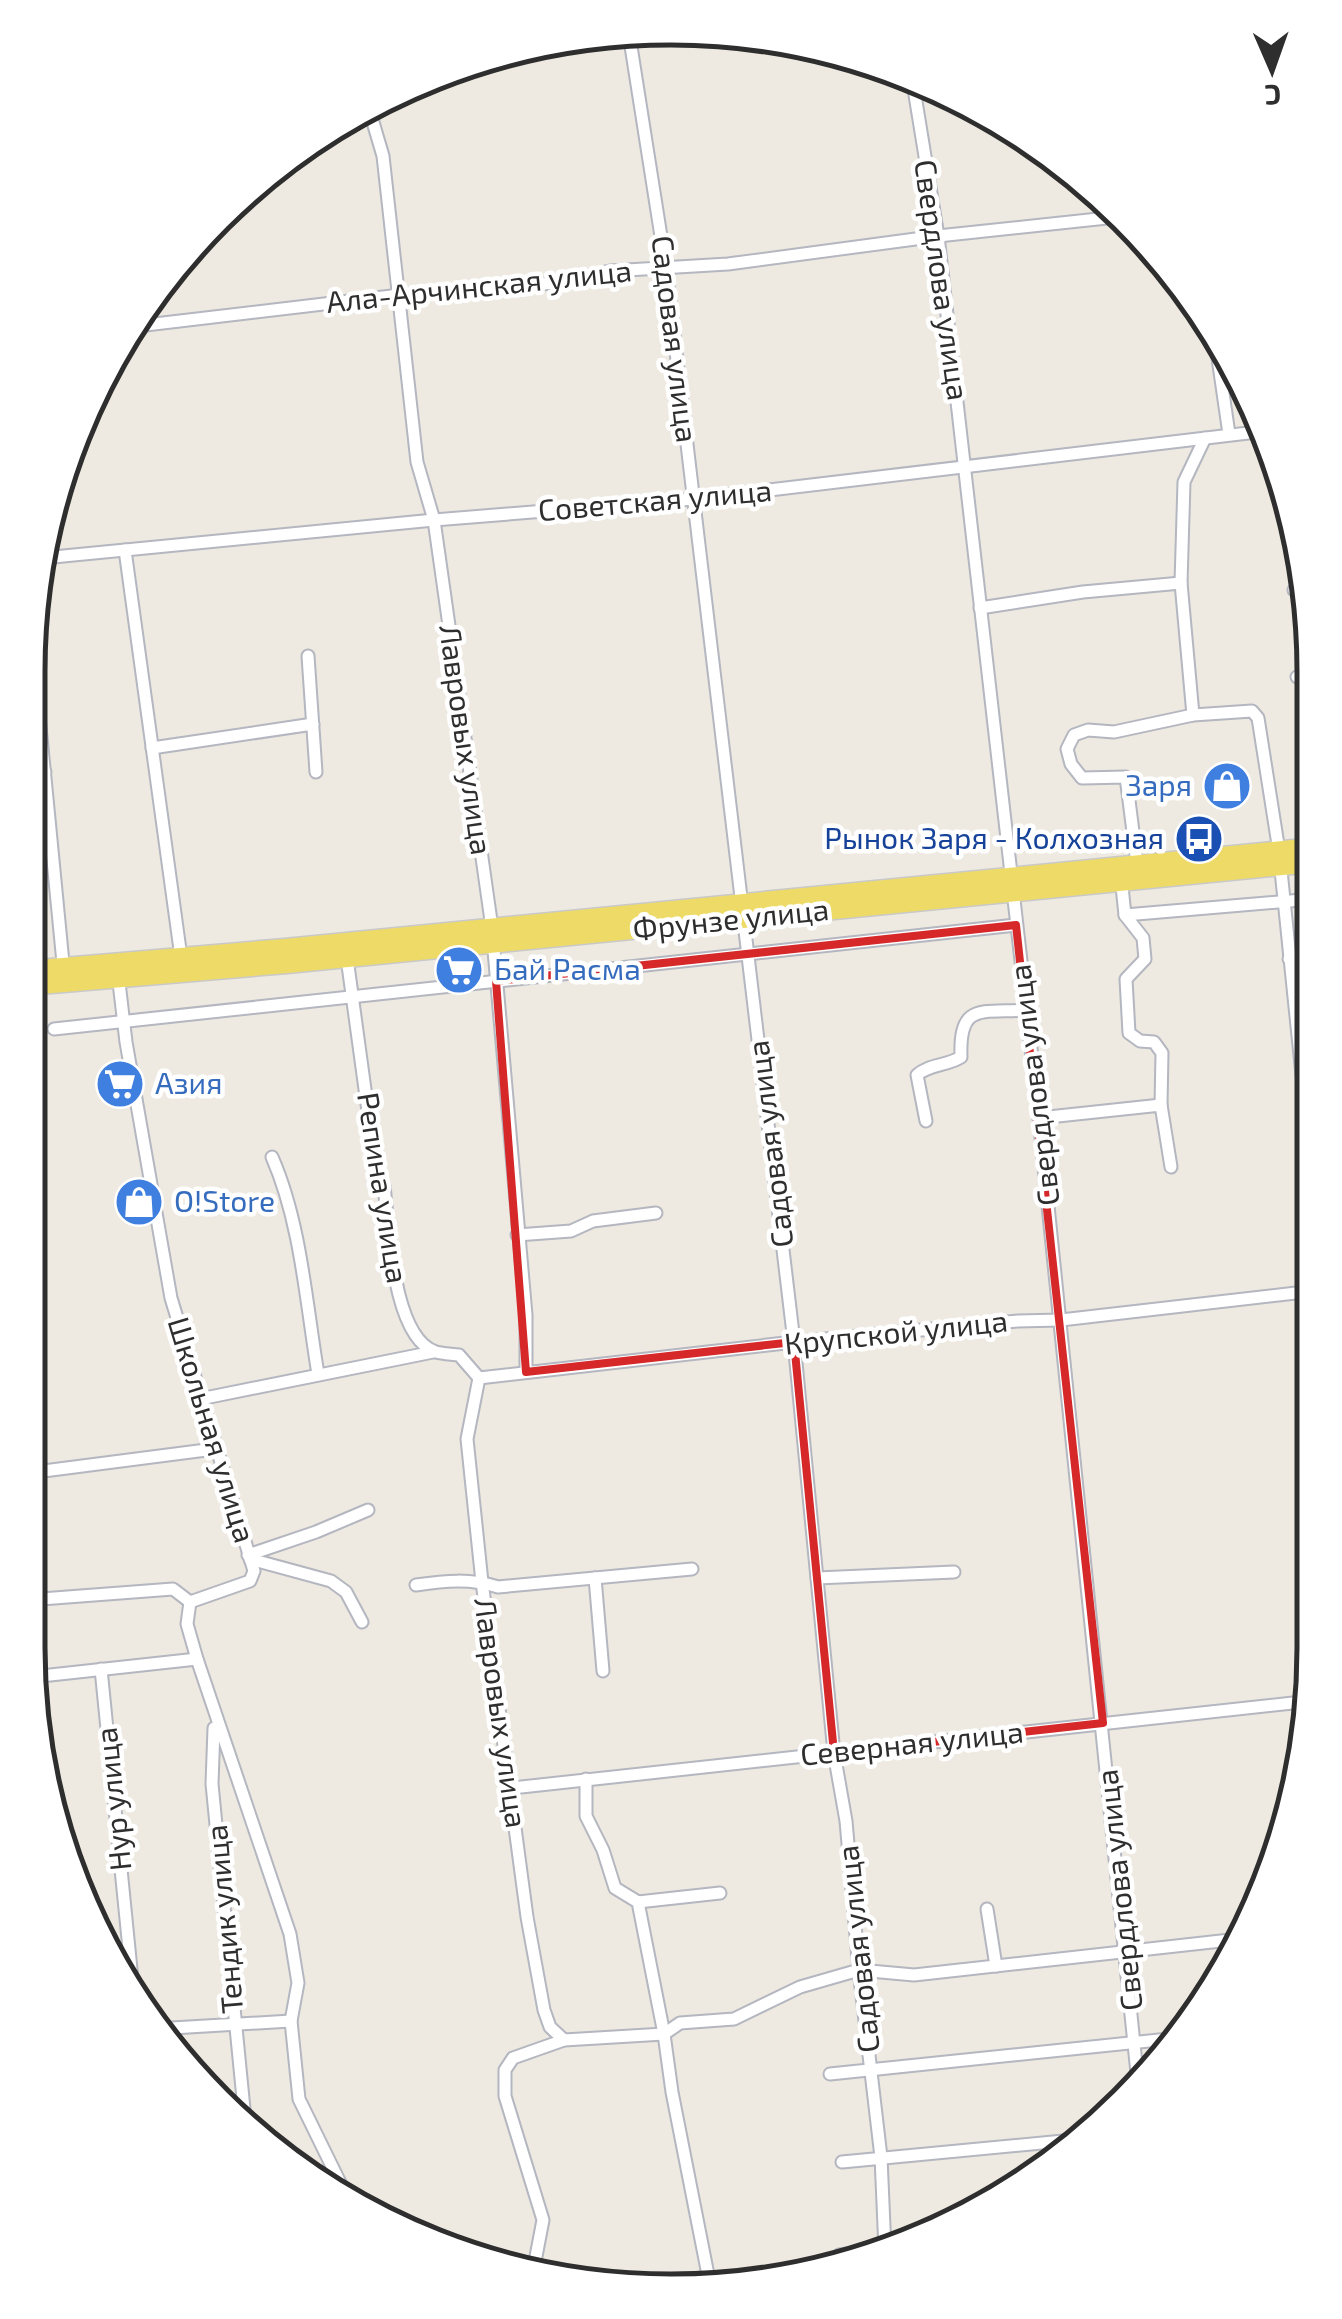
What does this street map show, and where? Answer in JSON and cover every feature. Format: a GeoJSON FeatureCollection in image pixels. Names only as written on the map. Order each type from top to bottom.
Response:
{"type":"FeatureCollection","features":[{"type":"Feature","properties":{"kind":"main road","name":"Фрунзе улица"},"geometry":{"type":"LineString","coordinates":[[117,970],[181,956],[492,936],[1126,869],[1279,858],[1297,853]]}},
{"type":"Feature","properties":{"kind":"main road","name":"Фрунзе улица"},"geometry":{"type":"LineString","coordinates":[[1279,858],[1297,861]]}},
{"type":"Feature","properties":{"kind":"main road","name":"Фрунзе улица"},"geometry":{"type":"LineString","coordinates":[[45,981],[117,970],[347,958],[492,936]]}},
{"type":"Feature","properties":{"kind":"main road","name":"Фрунзе улица"},"geometry":{"type":"LineString","coordinates":[[45,972],[64,975]]}},
{"type":"Feature","properties":{"kind":"street","name":"Садовая улица"},"geometry":{"type":"LineString","coordinates":[[631,46],[666,268],[749,954],[794,1342],[834,1752],[846,1821],[858,1970],[881,2157],[885,2236]]}},
{"type":"Feature","properties":{"kind":"street","name":"Свердлова улица"},"geometry":{"type":"LineString","coordinates":[[915,95],[938,236],[1039,1118],[1137,2067]]}},
{"type":"Feature","properties":{"kind":"street","name":"Лавровых улица"},"geometry":{"type":"LineString","coordinates":[[373,121],[382,156],[417,462],[434,520],[492,936],[526,1315],[526,1372]]}},
{"type":"Feature","properties":{"kind":"street","name":"Ала-Арчинская улица"},"geometry":{"type":"LineString","coordinates":[[150,325],[400,295],[555,283],[610,270],[728,264],[1104,218]]}},
{"type":"Feature","properties":{"kind":"street"},"geometry":{"type":"LineString","coordinates":[[1220,371],[1229,434]]}},
{"type":"Feature","properties":{"kind":"street","name":"Советская улица"},"geometry":{"type":"LineString","coordinates":[[56,557],[694,499],[1249,432]]}},
{"type":"Feature","properties":{"kind":"street"},"geometry":{"type":"LineString","coordinates":[[1192,714],[1181,582],[1184,482],[1204,438]]}},
{"type":"Feature","properties":{"kind":"street"},"geometry":{"type":"LineString","coordinates":[[125,550],[181,956]]}},
{"type":"Feature","properties":{"kind":"street"},"geometry":{"type":"LineString","coordinates":[[980,608],[1181,582]]}},
{"type":"Feature","properties":{"kind":"street"},"geometry":{"type":"LineString","coordinates":[[308,656],[316,772]]}},
{"type":"Feature","properties":{"kind":"street"},"geometry":{"type":"LineString","coordinates":[[1170,1168],[1161,1105],[1162,1053],[1154,1042],[1140,1041],[1129,1033],[1126,979],[1145,959],[1143,938],[1125,915],[1126,776],[1082,778],[1067,749],[1074,735],[1088,730],[1114,732],[1192,714],[1252,711],[1258,718],[1279,858],[1297,1033]]}},
{"type":"Feature","properties":{"kind":"street"},"geometry":{"type":"LineString","coordinates":[[152,748],[312,724]]}},
{"type":"Feature","properties":{"kind":"street"},"geometry":{"type":"LineString","coordinates":[[45,772],[64,975]]}},
{"type":"Feature","properties":{"kind":"street"},"geometry":{"type":"LineString","coordinates":[[1125,915],[1297,901]]}},
{"type":"Feature","properties":{"kind":"street"},"geometry":{"type":"LineString","coordinates":[[54,1029],[1016,924]]}},
{"type":"Feature","properties":{"kind":"street","name":"Репина улица"},"geometry":{"type":"LineString","coordinates":[[347,958],[377,1178],[384,1186],[398,1291],[409,1327],[434,1352],[460,1355],[479,1378]]}},
{"type":"Feature","properties":{"kind":"street"},"geometry":{"type":"LineString","coordinates":[[1289,959],[1297,959]]}},
{"type":"Feature","properties":{"kind":"street","name":"Школьная улица"},"geometry":{"type":"LineString","coordinates":[[117,970],[171,1298],[254,1571],[250,1582],[190,1602]]}},
{"type":"Feature","properties":{"kind":"street"},"geometry":{"type":"LineString","coordinates":[[926,1121],[918,1076],[925,1068],[950,1064],[961,1057],[960,1030],[966,1018],[979,1013],[1026,1010]]}},
{"type":"Feature","properties":{"kind":"street"},"geometry":{"type":"LineString","coordinates":[[1039,1118],[1161,1105]]}},
{"type":"Feature","properties":{"kind":"street"},"geometry":{"type":"LineString","coordinates":[[272,1157],[282,1178],[294,1234],[318,1374]]}},
{"type":"Feature","properties":{"kind":"street"},"geometry":{"type":"LineString","coordinates":[[517,1234],[571,1231],[593,1222],[656,1214]]}},
{"type":"Feature","properties":{"kind":"street","name":"Крупской улица"},"geometry":{"type":"LineString","coordinates":[[479,1378],[794,1342],[1061,1320],[1297,1293]]}},
{"type":"Feature","properties":{"kind":"street"},"geometry":{"type":"LineString","coordinates":[[200,1399],[434,1352]]}},
{"type":"Feature","properties":{"kind":"street","name":"Лавровых улица"},"geometry":{"type":"LineString","coordinates":[[479,1378],[467,1439],[482,1582],[527,1917],[544,2010],[550,2027],[564,2040]]}},
{"type":"Feature","properties":{"kind":"street"},"geometry":{"type":"LineString","coordinates":[[45,1470],[214,1449]]}},
{"type":"Feature","properties":{"kind":"street"},"geometry":{"type":"LineString","coordinates":[[249,1557],[368,1510]]}},
{"type":"Feature","properties":{"kind":"street"},"geometry":{"type":"LineString","coordinates":[[249,1557],[331,1581],[346,1592],[362,1622]]}},
{"type":"Feature","properties":{"kind":"street"},"geometry":{"type":"LineString","coordinates":[[416,1585],[450,1580],[498,1587],[692,1569]]}},
{"type":"Feature","properties":{"kind":"street"},"geometry":{"type":"LineString","coordinates":[[817,1578],[954,1572]]}},
{"type":"Feature","properties":{"kind":"street"},"geometry":{"type":"LineString","coordinates":[[594,1578],[603,1671]]}},
{"type":"Feature","properties":{"kind":"street"},"geometry":{"type":"LineString","coordinates":[[45,1599],[173,1589],[190,1602],[187,1624],[214,1719],[290,1934],[298,1983],[291,2021],[299,2100],[337,2177]]}},
{"type":"Feature","properties":{"kind":"street"},"geometry":{"type":"LineString","coordinates":[[46,1675],[196,1659]]}},
{"type":"Feature","properties":{"kind":"street","name":"Нур улица"},"geometry":{"type":"LineString","coordinates":[[101,1669],[130,1963]]}},
{"type":"Feature","properties":{"kind":"street","name":"Северная улица"},"geometry":{"type":"LineString","coordinates":[[512,1788],[1295,1703]]}},
{"type":"Feature","properties":{"kind":"street","name":"Тендик улица"},"geometry":{"type":"LineString","coordinates":[[214,1719],[212,1784],[244,2106]]}},
{"type":"Feature","properties":{"kind":"street"},"geometry":{"type":"LineString","coordinates":[[586,1780],[586,1816],[603,1850],[615,1888],[638,1902],[720,1893]]}},
{"type":"Feature","properties":{"kind":"street"},"geometry":{"type":"LineString","coordinates":[[638,1902],[708,2273]]}},
{"type":"Feature","properties":{"kind":"street"},"geometry":{"type":"LineString","coordinates":[[987,1909],[996,1966]]}},
{"type":"Feature","properties":{"kind":"street"},"geometry":{"type":"LineString","coordinates":[[536,2259],[543,2220],[505,2096],[505,2070],[513,2058],[564,2040],[664,2034],[680,2023],[734,2019],[800,1987],[858,1970],[914,1976],[1223,1942]]}},
{"type":"Feature","properties":{"kind":"street"},"geometry":{"type":"LineString","coordinates":[[173,2028],[291,2021]]}},
{"type":"Feature","properties":{"kind":"street"},"geometry":{"type":"LineString","coordinates":[[830,2074],[1160,2039]]}},
{"type":"Feature","properties":{"kind":"street"},"geometry":{"type":"LineString","coordinates":[[842,2162],[1056,2141]]}},
{"type":"Feature","properties":{"kind":"highlighted area"},"geometry":{"type":"Polygon","coordinates":[[[1016,925],[1103,1723],[834,1753],[794,1342],[526,1372],[496,981],[1016,925]]]}},
{"type":"Feature","properties":{"kind":"place","name":"Заря"},"geometry":{"type":"Point","coordinates":[1227,786]}},
{"type":"Feature","properties":{"kind":"place","name":"Рынок Заря - Колхозная"},"geometry":{"type":"Point","coordinates":[1199,839]}},
{"type":"Feature","properties":{"kind":"place","name":"Бай Расма"},"geometry":{"type":"Point","coordinates":[459,970]}},
{"type":"Feature","properties":{"kind":"place","name":"Азия"},"geometry":{"type":"Point","coordinates":[120,1084]}},
{"type":"Feature","properties":{"kind":"place","name":"O!Store"},"geometry":{"type":"Point","coordinates":[139,1202]}}]}
